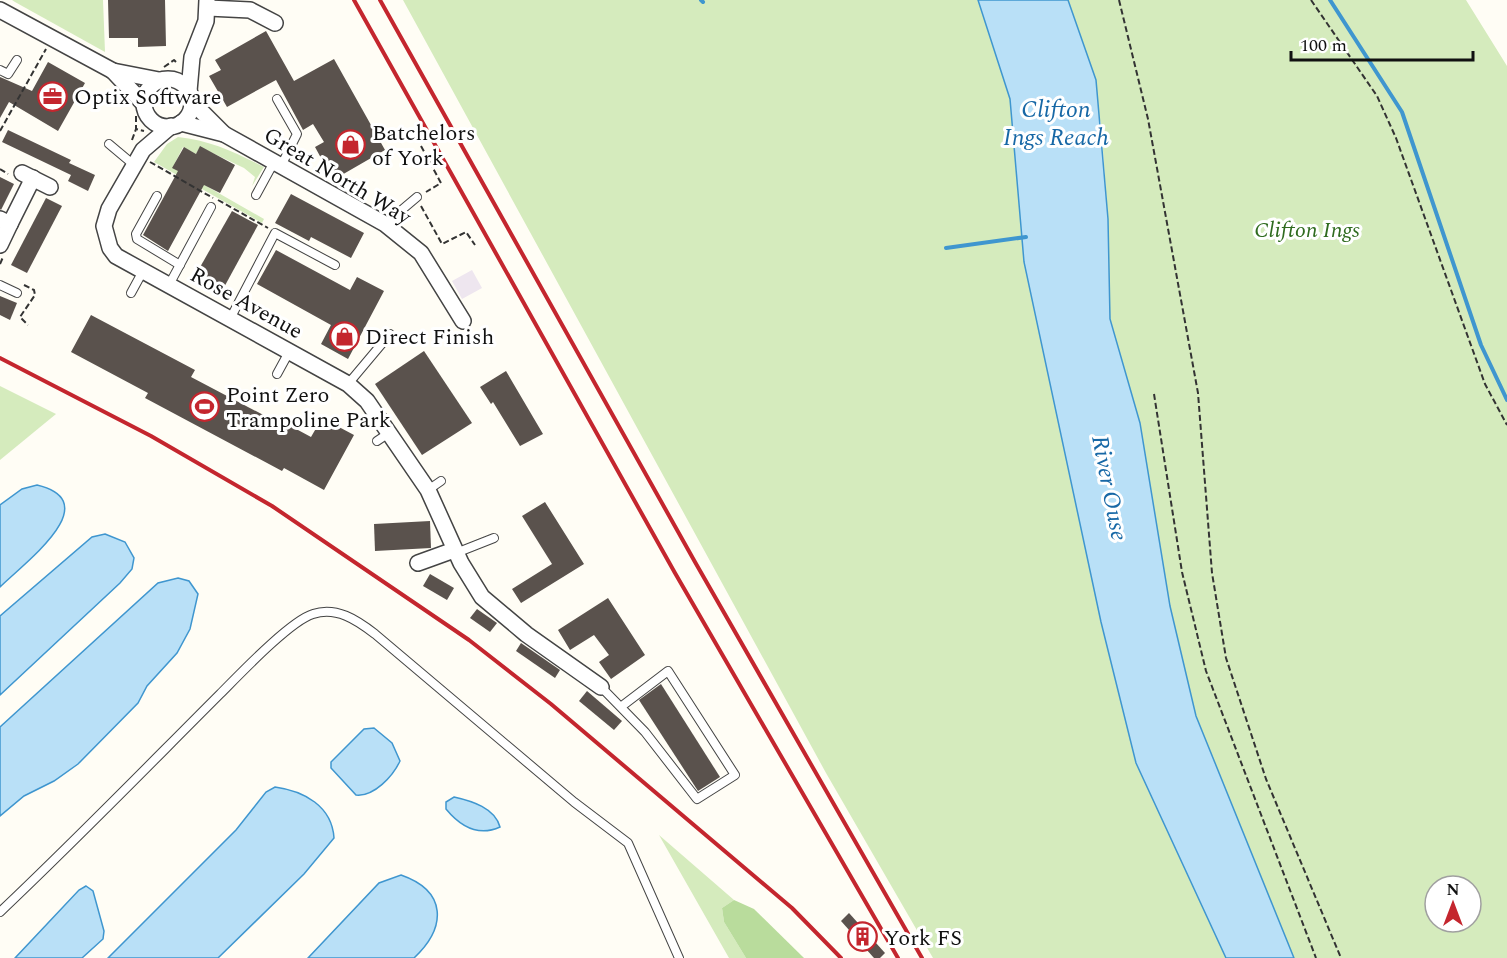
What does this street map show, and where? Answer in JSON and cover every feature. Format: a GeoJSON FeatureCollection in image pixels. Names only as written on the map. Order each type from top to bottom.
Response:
{"type":"FeatureCollection","features":[{"type":"Feature","properties":{"kind":"street"},"geometry":{"type":"LineString","coordinates":[[113,70],[157,123],[176,125],[189,114],[192,57],[200,40],[208,4],[250,10],[275,23]]}},
{"type":"Feature","properties":{"kind":"street"},"geometry":{"type":"LineString","coordinates":[[0,10],[113,70],[183,84],[191,97]]}},
{"type":"Feature","properties":{"kind":"street"},"geometry":{"type":"LineString","coordinates":[[146,109],[151,86],[192,57]]}},
{"type":"Feature","properties":{"kind":"street","name":"Great North Way"},"geometry":{"type":"LineString","coordinates":[[191,97],[224,134]]}},
{"type":"Feature","properties":{"kind":"street","name":"Rose Avenue"},"geometry":{"type":"LineString","coordinates":[[146,109],[137,154],[109,209],[104,226],[110,248],[116,256],[348,384],[367,401],[383,437],[434,485],[455,552],[485,600],[526,634],[601,687]]}},
{"type":"Feature","properties":{"kind":"street","name":"Great North Way"},"geometry":{"type":"LineString","coordinates":[[176,125],[224,134],[278,164],[359,203],[421,253],[463,321]]}},
{"type":"Feature","properties":{"kind":"street","name":"Rose Avenue"},"geometry":{"type":"LineString","coordinates":[[137,154],[176,125]]}},
{"type":"Feature","properties":{"kind":"street"},"geometry":{"type":"LineString","coordinates":[[0,245],[5,221],[27,176],[50,187]]}},
{"type":"Feature","properties":{"kind":"street"},"geometry":{"type":"LineString","coordinates":[[418,562],[455,552]]}},
{"type":"Feature","properties":{"kind":"lane"},"geometry":{"type":"LineString","coordinates":[[0,70],[8,74],[17,60]]}},
{"type":"Feature","properties":{"kind":"lane"},"geometry":{"type":"LineString","coordinates":[[256,195],[297,134],[277,99]]}},
{"type":"Feature","properties":{"kind":"lane"},"geometry":{"type":"LineString","coordinates":[[109,144],[137,154]]}},
{"type":"Feature","properties":{"kind":"lane"},"geometry":{"type":"LineString","coordinates":[[157,196],[136,234],[137,239],[180,265]]}},
{"type":"Feature","properties":{"kind":"lane"},"geometry":{"type":"LineString","coordinates":[[385,224],[417,198]]}},
{"type":"Feature","properties":{"kind":"lane"},"geometry":{"type":"LineString","coordinates":[[169,285],[211,207]]}},
{"type":"Feature","properties":{"kind":"lane"},"geometry":{"type":"LineString","coordinates":[[230,319],[275,232],[335,265]]}},
{"type":"Feature","properties":{"kind":"lane"},"geometry":{"type":"LineString","coordinates":[[131,293],[143,271]]}},
{"type":"Feature","properties":{"kind":"lane"},"geometry":{"type":"LineString","coordinates":[[0,285],[17,293]]}},
{"type":"Feature","properties":{"kind":"lane"},"geometry":{"type":"LineString","coordinates":[[348,384],[390,334]]}},
{"type":"Feature","properties":{"kind":"lane"},"geometry":{"type":"LineString","coordinates":[[277,374],[289,352]]}},
{"type":"Feature","properties":{"kind":"lane"},"geometry":{"type":"LineString","coordinates":[[455,552],[494,538]]}},
{"type":"Feature","properties":{"kind":"lane"},"geometry":{"type":"LineString","coordinates":[[0,912],[253,662],[304,617],[315,613],[334,612],[353,617],[375,634],[574,802],[628,843],[679,958]]}},
{"type":"Feature","properties":{"kind":"lane"},"geometry":{"type":"LineString","coordinates":[[601,687],[622,706],[697,799],[735,775],[668,671],[622,706]]}},
{"type":"Feature","properties":{"kind":"path"},"geometry":{"type":"LineString","coordinates":[[1119,0],[1148,119],[1198,393],[1212,573],[1226,658],[1266,778],[1341,958]]}},
{"type":"Feature","properties":{"kind":"path"},"geometry":{"type":"LineString","coordinates":[[1311,0],[1377,96],[1396,138],[1485,384],[1507,425]]}},
{"type":"Feature","properties":{"kind":"path"},"geometry":{"type":"LineString","coordinates":[[0,131],[51,39]]}},
{"type":"Feature","properties":{"kind":"path"},"geometry":{"type":"LineString","coordinates":[[136,129],[137,154],[275,232]]}},
{"type":"Feature","properties":{"kind":"path"},"geometry":{"type":"LineString","coordinates":[[421,146],[441,183],[417,198],[442,244],[466,232],[475,245]]}},
{"type":"Feature","properties":{"kind":"path"},"geometry":{"type":"LineString","coordinates":[[1155,394],[1182,572],[1206,671],[1316,958]]}},
{"type":"Feature","properties":{"kind":"shaded area"},"geometry":{"type":"Polygon","coordinates":[[[472,270],[482,288],[462,299],[452,281],[472,270]]]}},
{"type":"Feature","properties":{"kind":"green space"},"geometry":{"type":"Polygon","coordinates":[[[12,0],[103,0],[105,52],[15,2],[12,0]]]}},
{"type":"Feature","properties":{"kind":"green space"},"geometry":{"type":"Polygon","coordinates":[[[403,0],[978,0],[1010,99],[1024,262],[1101,622],[1136,763],[1226,958],[933,958],[826,773],[403,0]]]}},
{"type":"Feature","properties":{"kind":"green space","name":"Clifton Ings"},"geometry":{"type":"Polygon","coordinates":[[[1068,0],[1466,0],[1507,66],[1507,958],[1294,958],[1196,716],[1170,606],[1140,423],[1110,319],[1108,219],[1101,124],[1068,0]]]}},
{"type":"Feature","properties":{"kind":"green space"},"geometry":{"type":"Polygon","coordinates":[[[178,137],[212,144],[264,167],[252,186],[255,177],[244,168],[200,147],[196,154],[183,147],[173,167],[264,219],[262,223],[154,162],[167,144],[178,137]]]}},
{"type":"Feature","properties":{"kind":"green space"},"geometry":{"type":"Polygon","coordinates":[[[0,386],[56,414],[0,460],[0,386]]]}},
{"type":"Feature","properties":{"kind":"green space"},"geometry":{"type":"Polygon","coordinates":[[[659,835],[734,900],[722,908],[724,922],[746,958],[729,958],[659,835]]]}},
{"type":"Feature","properties":{"kind":"green space"},"geometry":{"type":"Polygon","coordinates":[[[734,900],[754,909],[804,958],[746,958],[724,922],[722,908],[734,900]]]}},
{"type":"Feature","properties":{"kind":"water","name":"Clifton Ings Reach"},"geometry":{"type":"Polygon","coordinates":[[[978,0],[1068,0],[1096,80],[1108,219],[1110,319],[1140,423],[1170,606],[1196,716],[1294,958],[1226,958],[1136,763],[1101,622],[1024,262],[1010,99],[978,0]]]}},
{"type":"Feature","properties":{"kind":"water"},"geometry":{"type":"Polygon","coordinates":[[[37,485],[57,493],[64,505],[63,519],[41,549],[0,587],[0,505],[22,489],[37,485]]]}},
{"type":"Feature","properties":{"kind":"water"},"geometry":{"type":"Polygon","coordinates":[[[105,534],[125,542],[134,558],[132,569],[120,583],[0,695],[0,616],[92,537],[105,534]]]}},
{"type":"Feature","properties":{"kind":"water"},"geometry":{"type":"Polygon","coordinates":[[[178,578],[189,581],[198,594],[190,629],[177,653],[147,686],[138,703],[78,764],[54,781],[24,796],[0,816],[0,727],[158,583],[178,578]]]}},
{"type":"Feature","properties":{"kind":"water"},"geometry":{"type":"Polygon","coordinates":[[[374,728],[392,743],[400,761],[393,773],[376,789],[363,795],[356,795],[331,768],[331,762],[364,729],[374,728]]]}},
{"type":"Feature","properties":{"kind":"water"},"geometry":{"type":"Polygon","coordinates":[[[275,787],[296,792],[315,802],[328,817],[332,827],[334,838],[304,874],[218,958],[108,958],[236,830],[266,792],[275,787]]]}},
{"type":"Feature","properties":{"kind":"water"},"geometry":{"type":"Polygon","coordinates":[[[454,797],[482,806],[493,815],[500,827],[484,831],[463,825],[446,809],[446,802],[454,797]]]}},
{"type":"Feature","properties":{"kind":"water"},"geometry":{"type":"Polygon","coordinates":[[[401,875],[427,890],[434,900],[437,911],[437,922],[432,934],[414,958],[308,958],[379,883],[401,875]]]}},
{"type":"Feature","properties":{"kind":"water"},"geometry":{"type":"Polygon","coordinates":[[[86,886],[93,891],[104,931],[103,939],[82,958],[15,958],[79,890],[86,886]]]}},
{"type":"Feature","properties":{"kind":"building"},"geometry":{"type":"Polygon","coordinates":[[[108,0],[165,0],[166,46],[138,47],[138,38],[109,38],[108,0]]]}},
{"type":"Feature","properties":{"kind":"building"},"geometry":{"type":"Polygon","coordinates":[[[266,31],[294,81],[334,59],[385,150],[333,180],[315,147],[324,142],[313,124],[303,130],[276,80],[227,107],[209,76],[221,70],[215,60],[266,31]]]}},
{"type":"Feature","properties":{"kind":"building","name":"Optix Software"},"geometry":{"type":"Polygon","coordinates":[[[48,62],[85,83],[58,131],[9,102],[0,118],[0,77],[32,91],[48,62]]]}},
{"type":"Feature","properties":{"kind":"building"},"geometry":{"type":"Polygon","coordinates":[[[8,130],[71,160],[69,163],[95,175],[88,191],[68,181],[71,175],[2,142],[8,130]]]}},
{"type":"Feature","properties":{"kind":"building"},"geometry":{"type":"Polygon","coordinates":[[[200,146],[235,165],[220,193],[204,185],[168,251],[143,235],[178,171],[172,168],[184,147],[196,154],[200,146]]]}},
{"type":"Feature","properties":{"kind":"building"},"geometry":{"type":"Polygon","coordinates":[[[0,177],[14,184],[1,210],[0,209],[0,177]]]}},
{"type":"Feature","properties":{"kind":"building"},"geometry":{"type":"Polygon","coordinates":[[[291,194],[364,233],[351,258],[311,237],[309,241],[275,223],[291,194]]]}},
{"type":"Feature","properties":{"kind":"building"},"geometry":{"type":"Polygon","coordinates":[[[46,198],[62,206],[27,273],[11,265],[46,198]]]}},
{"type":"Feature","properties":{"kind":"building"},"geometry":{"type":"Polygon","coordinates":[[[232,211],[258,225],[222,291],[195,276],[232,211]]]}},
{"type":"Feature","properties":{"kind":"building"},"geometry":{"type":"Polygon","coordinates":[[[276,250],[350,290],[357,277],[384,291],[348,359],[321,344],[331,325],[257,284],[276,250]]]}},
{"type":"Feature","properties":{"kind":"building"},"geometry":{"type":"Polygon","coordinates":[[[0,296],[17,303],[10,320],[0,315],[0,296]]]}},
{"type":"Feature","properties":{"kind":"building"},"geometry":{"type":"Polygon","coordinates":[[[91,315],[195,370],[191,377],[271,419],[272,416],[311,437],[322,418],[354,435],[324,490],[284,468],[282,471],[145,398],[148,393],[71,352],[91,315]]]}},
{"type":"Feature","properties":{"kind":"building"},"geometry":{"type":"Polygon","coordinates":[[[424,351],[472,423],[422,455],[375,384],[424,351]]]}},
{"type":"Feature","properties":{"kind":"building"},"geometry":{"type":"Polygon","coordinates":[[[506,371],[543,434],[520,446],[493,402],[491,404],[480,387],[506,371]]]}},
{"type":"Feature","properties":{"kind":"building"},"geometry":{"type":"Polygon","coordinates":[[[545,502],[584,564],[521,603],[512,589],[552,564],[522,516],[545,502]]]}},
{"type":"Feature","properties":{"kind":"building"},"geometry":{"type":"Polygon","coordinates":[[[430,521],[431,548],[375,551],[374,524],[430,521]]]}},
{"type":"Feature","properties":{"kind":"building"},"geometry":{"type":"Polygon","coordinates":[[[430,574],[454,588],[447,600],[423,586],[430,574]]]}},
{"type":"Feature","properties":{"kind":"building"},"geometry":{"type":"Polygon","coordinates":[[[608,598],[645,655],[611,679],[599,662],[609,655],[594,635],[570,650],[558,630],[608,598]]]}},
{"type":"Feature","properties":{"kind":"building"},"geometry":{"type":"Polygon","coordinates":[[[477,609],[497,623],[490,632],[470,618],[477,609]]]}},
{"type":"Feature","properties":{"kind":"building"},"geometry":{"type":"Polygon","coordinates":[[[521,643],[560,670],[555,678],[516,651],[521,643]]]}},
{"type":"Feature","properties":{"kind":"building"},"geometry":{"type":"Polygon","coordinates":[[[661,684],[720,777],[698,791],[639,700],[661,684]]]}},
{"type":"Feature","properties":{"kind":"building"},"geometry":{"type":"Polygon","coordinates":[[[587,691],[622,721],[614,730],[579,701],[587,691]]]}},
{"type":"Feature","properties":{"kind":"building","name":"York FS"},"geometry":{"type":"Polygon","coordinates":[[[849,913],[885,953],[880,958],[874,958],[841,921],[849,913]]]}},
{"type":"Feature","properties":{"kind":"waterway"},"geometry":{"type":"LineString","coordinates":[[1330,0],[1402,112],[1481,345],[1507,400]]}},
{"type":"Feature","properties":{"kind":"waterway"},"geometry":{"type":"LineString","coordinates":[[946,248],[1026,237]]}},
{"type":"Feature","properties":{"kind":"railway"},"geometry":{"type":"LineString","coordinates":[[354,0],[675,573],[898,958]]}},
{"type":"Feature","properties":{"kind":"railway"},"geometry":{"type":"LineString","coordinates":[[380,0],[695,562],[922,958]]}},
{"type":"Feature","properties":{"kind":"railway"},"geometry":{"type":"LineString","coordinates":[[0,358],[151,436],[272,506],[469,640],[551,704],[792,908],[841,958]]}},
{"type":"Feature","properties":{"kind":"place","name":"Optix Software"},"geometry":{"type":"Point","coordinates":[53,96]}},
{"type":"Feature","properties":{"kind":"place","name":"Batchelors of York"},"geometry":{"type":"Point","coordinates":[351,145]}},
{"type":"Feature","properties":{"kind":"place","name":"Direct Finish"},"geometry":{"type":"Point","coordinates":[344,336]}},
{"type":"Feature","properties":{"kind":"place","name":"Point Zero Trampoline Park"},"geometry":{"type":"Point","coordinates":[205,407]}},
{"type":"Feature","properties":{"kind":"place","name":"York FS"},"geometry":{"type":"Point","coordinates":[863,937]}},
{"type":"Feature","properties":{"kind":"water label","name":"River Ouse"},"geometry":{"type":"Point","coordinates":[1110,488]}}]}
